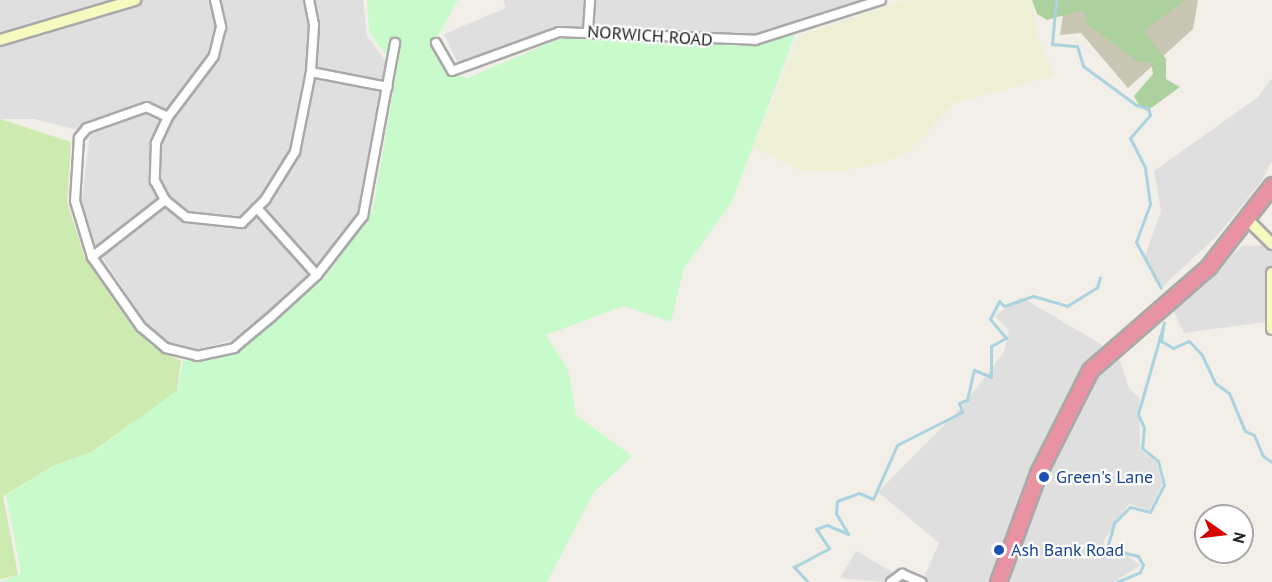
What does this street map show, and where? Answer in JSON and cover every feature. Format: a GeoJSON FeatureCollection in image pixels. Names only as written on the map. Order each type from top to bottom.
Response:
{"type":"FeatureCollection","features":[{"type":"Feature","properties":{"kind":"highway"},"geometry":{"type":"LineString","coordinates":[[998,582],[1038,473],[1090,370],[1208,267],[1249,220],[1272,186]]}},
{"type":"Feature","properties":{"kind":"street"},"geometry":{"type":"LineString","coordinates":[[0,40],[135,0]]}},
{"type":"Feature","properties":{"kind":"street"},"geometry":{"type":"LineString","coordinates":[[214,0],[221,27],[214,56],[168,117],[156,143],[155,181],[165,200],[186,217],[215,223],[242,223],[257,208],[295,152],[311,72],[314,25],[309,0]]}},
{"type":"Feature","properties":{"kind":"street"},"geometry":{"type":"LineString","coordinates":[[588,30],[590,0]]}},
{"type":"Feature","properties":{"kind":"street","name":"NORWICH ROAD"},"geometry":{"type":"LineString","coordinates":[[436,43],[452,71],[560,32],[588,30],[755,40],[881,0]]}},
{"type":"Feature","properties":{"kind":"street"},"geometry":{"type":"LineString","coordinates":[[168,117],[147,107],[87,128],[79,138],[75,201],[93,257],[153,340],[197,356],[234,348],[317,275],[366,208],[395,43]]}},
{"type":"Feature","properties":{"kind":"street"},"geometry":{"type":"LineString","coordinates":[[311,72],[388,87]]}},
{"type":"Feature","properties":{"kind":"street"},"geometry":{"type":"LineString","coordinates":[[93,257],[165,200]]}},
{"type":"Feature","properties":{"kind":"street"},"geometry":{"type":"LineString","coordinates":[[257,208],[317,275]]}},
{"type":"Feature","properties":{"kind":"street"},"geometry":{"type":"LineString","coordinates":[[1249,220],[1272,244]]}},
{"type":"Feature","properties":{"kind":"street"},"geometry":{"type":"LineString","coordinates":[[1272,273],[1272,329]]}},
{"type":"Feature","properties":{"kind":"street"},"geometry":{"type":"LineString","coordinates":[[891,582],[902,574],[921,582]]}},
{"type":"Feature","properties":{"kind":"shaded area"},"geometry":{"type":"Polygon","coordinates":[[[0,0],[363,0],[367,36],[388,64],[357,216],[326,261],[237,339],[191,351],[168,344],[151,330],[87,234],[81,209],[90,133],[34,119],[0,119],[0,0]]]}},
{"type":"Feature","properties":{"kind":"shaded area"},"geometry":{"type":"Polygon","coordinates":[[[503,0],[865,0],[750,35],[576,26],[534,37],[468,68],[458,64],[444,34],[506,8],[503,0]]]}},
{"type":"Feature","properties":{"kind":"shaded area"},"geometry":{"type":"Polygon","coordinates":[[[904,0],[1032,0],[1037,35],[1054,76],[954,103],[909,152],[881,163],[842,171],[801,171],[754,147],[799,36],[904,0]]]}},
{"type":"Feature","properties":{"kind":"shaded area"},"geometry":{"type":"Polygon","coordinates":[[[1065,0],[1198,0],[1193,29],[1128,88],[1081,33],[1060,35],[1065,0]]]}},
{"type":"Feature","properties":{"kind":"shaded area"},"geometry":{"type":"Polygon","coordinates":[[[1272,78],[1272,161],[1261,182],[1216,237],[1161,288],[1145,256],[1161,211],[1154,171],[1257,98],[1272,78]]]}},
{"type":"Feature","properties":{"kind":"shaded area"},"geometry":{"type":"Polygon","coordinates":[[[1272,245],[1272,321],[1184,333],[1173,311],[1242,246],[1272,245]]]}},
{"type":"Feature","properties":{"kind":"shaded area"},"geometry":{"type":"Polygon","coordinates":[[[1021,297],[1099,343],[1120,361],[1129,388],[1139,398],[1140,450],[1156,462],[1162,484],[1149,510],[1129,504],[1104,540],[1105,551],[1118,550],[1141,565],[1114,582],[922,582],[939,543],[878,492],[962,407],[1004,352],[1009,330],[995,316],[1021,297]]]}},
{"type":"Feature","properties":{"kind":"shaded area"},"geometry":{"type":"Polygon","coordinates":[[[856,551],[892,572],[885,582],[840,578],[856,551]]]}},
{"type":"Feature","properties":{"kind":"green space"},"geometry":{"type":"Polygon","coordinates":[[[367,0],[458,0],[434,43],[451,73],[468,78],[563,37],[742,46],[795,35],[732,202],[684,268],[671,322],[624,306],[546,335],[568,369],[576,415],[632,456],[594,492],[547,582],[0,582],[21,573],[6,494],[58,464],[95,451],[178,390],[183,361],[237,352],[325,278],[373,209],[397,69],[369,32],[367,0]]]}},
{"type":"Feature","properties":{"kind":"green space"},"geometry":{"type":"Polygon","coordinates":[[[1032,0],[1186,0],[1143,31],[1166,59],[1166,79],[1180,87],[1147,111],[1140,107],[1134,96],[1153,74],[1151,63],[1139,62],[1087,24],[1084,10],[1047,20],[1037,14],[1032,0]]]}},
{"type":"Feature","properties":{"kind":"green space"},"geometry":{"type":"Polygon","coordinates":[[[0,119],[71,142],[67,202],[85,258],[128,321],[151,345],[181,361],[177,391],[92,452],[55,465],[3,496],[18,575],[0,579],[0,119]]]}},
{"type":"Feature","properties":{"kind":"waterway"},"geometry":{"type":"LineString","coordinates":[[1056,0],[1052,44],[1077,46],[1083,66],[1136,105],[1148,108],[1150,115],[1130,138],[1145,168],[1150,204],[1136,242],[1161,288]]}},
{"type":"Feature","properties":{"kind":"waterway"},"geometry":{"type":"LineString","coordinates":[[808,582],[794,567],[829,548],[816,529],[827,525],[848,534],[836,513],[837,501],[859,493],[873,499],[897,445],[962,412],[959,403],[967,400],[974,370],[991,377],[991,346],[1006,338],[990,319],[999,301],[1004,306],[1033,296],[1067,306],[1097,287],[1100,277]]}},
{"type":"Feature","properties":{"kind":"waterway"},"geometry":{"type":"LineString","coordinates":[[1117,582],[1140,572],[1143,565],[1138,556],[1107,548],[1114,523],[1130,507],[1150,512],[1164,485],[1158,461],[1142,448],[1144,428],[1138,414],[1164,323]]}},
{"type":"Feature","properties":{"kind":"waterway"},"geometry":{"type":"LineString","coordinates":[[1163,328],[1161,341],[1173,348],[1189,341],[1202,355],[1215,383],[1229,393],[1245,431],[1254,435],[1263,456],[1272,462]]}},
{"type":"Feature","properties":{"kind":"place","name":"Green's Lane"},"geometry":{"type":"Point","coordinates":[1044,477]}},
{"type":"Feature","properties":{"kind":"place","name":"Ash Bank Road"},"geometry":{"type":"Point","coordinates":[999,550]}}]}
